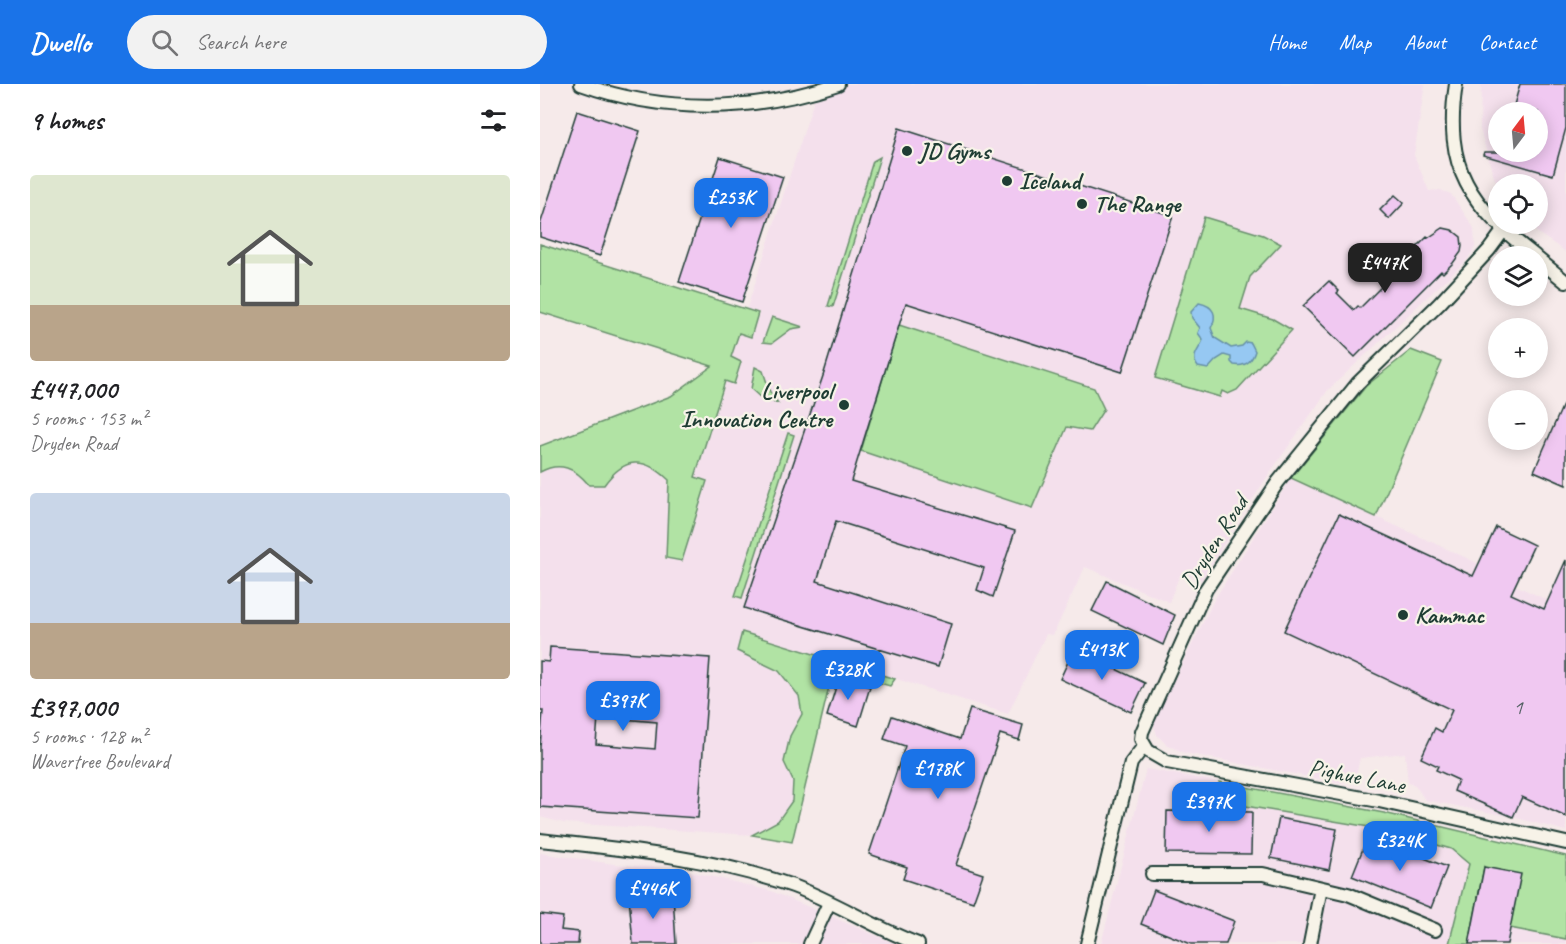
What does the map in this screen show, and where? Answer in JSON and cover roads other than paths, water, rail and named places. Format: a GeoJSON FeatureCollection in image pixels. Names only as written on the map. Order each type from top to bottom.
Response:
{"type":"FeatureCollection","features":[{"type":"Feature","properties":{"kind":"street"},"geometry":{"type":"LineString","coordinates":[[581,84],[604,92],[667,105],[698,106],[778,101],[838,84]]}},
{"type":"Feature","properties":{"kind":"street"},"geometry":{"type":"LineString","coordinates":[[1456,84],[1453,104],[1453,139],[1457,162],[1462,176],[1488,214]]}},
{"type":"Feature","properties":{"kind":"street","name":"Dryden Road"},"geometry":{"type":"LineString","coordinates":[[1089,944],[1131,763],[1144,746],[1141,739],[1142,732],[1206,589],[1278,482],[1358,383],[1439,304],[1501,234]]}},
{"type":"Feature","properties":{"kind":"street"},"geometry":{"type":"LineString","coordinates":[[1507,234],[1521,246]]}},
{"type":"Feature","properties":{"kind":"street"},"geometry":{"type":"LineString","coordinates":[[1548,268],[1566,282]]}},
{"type":"Feature","properties":{"kind":"street","name":"Pighue Lane"},"geometry":{"type":"LineString","coordinates":[[1144,746],[1153,755],[1167,762],[1379,801],[1566,843]]}},
{"type":"Feature","properties":{"kind":"street"},"geometry":{"type":"LineString","coordinates":[[540,840],[602,847],[708,864],[756,875],[794,887],[918,944]]}},
{"type":"Feature","properties":{"kind":"street"},"geometry":{"type":"LineString","coordinates":[[1152,874],[1263,874],[1348,894],[1435,930]]}},
{"type":"Feature","properties":{"kind":"street"},"geometry":{"type":"LineString","coordinates":[[1310,944],[1321,888]]}},
{"type":"Feature","properties":{"kind":"street"},"geometry":{"type":"LineString","coordinates":[[810,944],[829,903]]}},
{"type":"Feature","properties":{"kind":"water"},"geometry":{"type":"Polygon","coordinates":[[[1199,303],[1208,306],[1213,312],[1214,319],[1211,328],[1215,338],[1231,348],[1242,346],[1246,342],[1251,343],[1255,351],[1248,362],[1234,365],[1231,357],[1224,355],[1208,369],[1198,367],[1195,357],[1203,340],[1198,333],[1200,328],[1192,318],[1191,312],[1199,303]]]}},
{"type":"Feature","properties":{"kind":"place","name":"JD Gyms"},"geometry":{"type":"Point","coordinates":[907,151]}},
{"type":"Feature","properties":{"kind":"place","name":"Iceland"},"geometry":{"type":"Point","coordinates":[1007,181]}},
{"type":"Feature","properties":{"kind":"place","name":"The Range"},"geometry":{"type":"Point","coordinates":[1082,204]}},
{"type":"Feature","properties":{"kind":"place","name":"Liverpool Innovation Centre"},"geometry":{"type":"Point","coordinates":[844,405]}},
{"type":"Feature","properties":{"kind":"place","name":"Kammac"},"geometry":{"type":"Point","coordinates":[1403,615]}}]}
